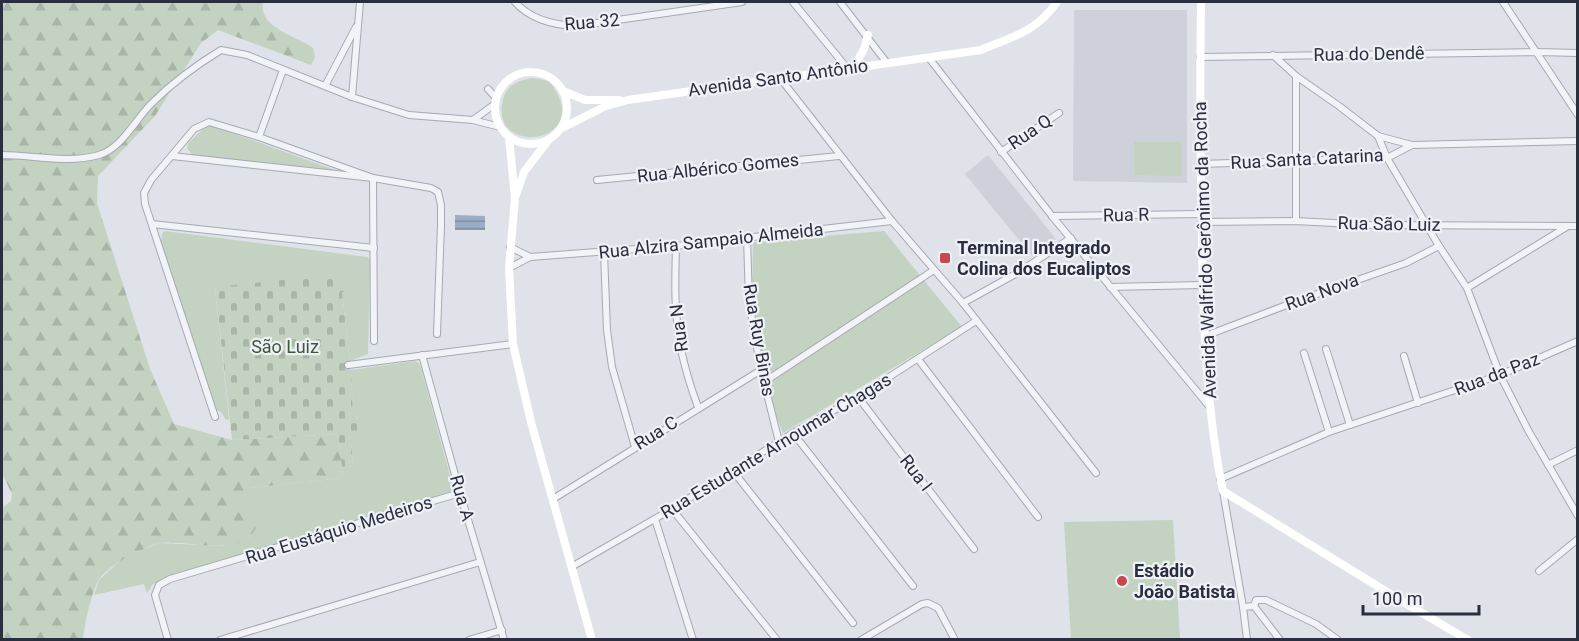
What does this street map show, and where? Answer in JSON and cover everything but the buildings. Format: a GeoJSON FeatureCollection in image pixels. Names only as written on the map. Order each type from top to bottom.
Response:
{"type":"FeatureCollection","features":[{"type":"Feature","properties":{"kind":"street"},"geometry":{"type":"LineString","coordinates":[[352,97],[360,2]]}},
{"type":"Feature","properties":{"kind":"street","name":"Rua 32"},"geometry":{"type":"LineString","coordinates":[[517,4],[536,17],[556,25],[576,26],[742,2]]}},
{"type":"Feature","properties":{"kind":"street"},"geometry":{"type":"LineString","coordinates":[[793,2],[850,68],[864,49],[868,36]]}},
{"type":"Feature","properties":{"kind":"street"},"geometry":{"type":"LineString","coordinates":[[840,2],[887,63]]}},
{"type":"Feature","properties":{"kind":"street","name":"Avenida Santo Antônio"},"geometry":{"type":"LineString","coordinates":[[562,128],[606,106],[628,100],[981,50],[1031,29],[1048,14],[1057,2]]}},
{"type":"Feature","properties":{"kind":"street","name":"Avenida Walfrido Gerônimo da Rocha"},"geometry":{"type":"LineString","coordinates":[[1201,2],[1202,285],[1209,406],[1247,639]]}},
{"type":"Feature","properties":{"kind":"street"},"geometry":{"type":"LineString","coordinates":[[1503,2],[1578,115]]}},
{"type":"Feature","properties":{"kind":"street"},"geometry":{"type":"LineString","coordinates":[[325,86],[357,24]]}},
{"type":"Feature","properties":{"kind":"street"},"geometry":{"type":"LineString","coordinates":[[2,154],[52,158],[84,158],[101,154],[111,149],[123,138],[152,104],[206,59],[221,50],[247,55],[352,97],[409,115],[473,120],[500,127]]}},
{"type":"Feature","properties":{"kind":"street","name":"Rua do Dendê"},"geometry":{"type":"LineString","coordinates":[[1200,57],[1578,53]]}},
{"type":"Feature","properties":{"kind":"street"},"geometry":{"type":"LineString","coordinates":[[1273,55],[1296,76],[1378,135],[1387,158],[1439,246],[1467,288],[1500,375],[1528,430],[1578,516]]}},
{"type":"Feature","properties":{"kind":"street"},"geometry":{"type":"LineString","coordinates":[[929,58],[1052,216],[1209,406]]}},
{"type":"Feature","properties":{"kind":"street"},"geometry":{"type":"LineString","coordinates":[[259,137],[283,70]]}},
{"type":"Feature","properties":{"kind":"street"},"geometry":{"type":"LineString","coordinates":[[514,198],[524,172],[547,141],[562,128],[568,110],[563,91],[556,81],[545,75],[527,73],[510,79],[501,87],[496,101],[496,116],[500,127],[509,137],[528,144],[547,141]]}},
{"type":"Feature","properties":{"kind":"street"},"geometry":{"type":"LineString","coordinates":[[1296,76],[1296,221]]}},
{"type":"Feature","properties":{"kind":"street"},"geometry":{"type":"LineString","coordinates":[[780,78],[839,156],[963,303],[1096,473]]}},
{"type":"Feature","properties":{"kind":"street"},"geometry":{"type":"LineString","coordinates":[[488,89],[496,101]]}},
{"type":"Feature","properties":{"kind":"street","name":"Avenida Santo Antônio"},"geometry":{"type":"LineString","coordinates":[[563,91],[585,100],[628,100]]}},
{"type":"Feature","properties":{"kind":"street"},"geometry":{"type":"LineString","coordinates":[[473,120],[496,101]]}},
{"type":"Feature","properties":{"kind":"street","name":"Rua Q"},"geometry":{"type":"LineString","coordinates":[[1001,152],[1059,113]]}},
{"type":"Feature","properties":{"kind":"street"},"geometry":{"type":"LineString","coordinates":[[215,417],[145,204],[144,193],[151,180],[194,129],[209,122],[259,137],[373,178]]}},
{"type":"Feature","properties":{"kind":"street","name":"Rua Santa Catarina"},"geometry":{"type":"LineString","coordinates":[[1378,135],[1412,145],[1578,141]]}},
{"type":"Feature","properties":{"kind":"street"},"geometry":{"type":"LineString","coordinates":[[509,137],[514,198],[509,268],[513,344],[531,422],[592,639]]}},
{"type":"Feature","properties":{"kind":"street","name":"Rua Santa Catarina"},"geometry":{"type":"LineString","coordinates":[[1200,164],[1387,158],[1412,145]]}},
{"type":"Feature","properties":{"kind":"street"},"geometry":{"type":"LineString","coordinates":[[172,156],[373,178],[431,188],[438,192],[441,205],[441,225],[437,334]]}},
{"type":"Feature","properties":{"kind":"street","name":"Rua Albérico Gomes"},"geometry":{"type":"LineString","coordinates":[[597,180],[839,156]]}},
{"type":"Feature","properties":{"kind":"street"},"geometry":{"type":"LineString","coordinates":[[373,178],[374,341]]}},
{"type":"Feature","properties":{"kind":"street","name":"Rua R"},"geometry":{"type":"LineString","coordinates":[[1052,216],[1201,218]]}},
{"type":"Feature","properties":{"kind":"street","name":"Rua São Luiz"},"geometry":{"type":"LineString","coordinates":[[1201,218],[1371,225],[1578,226]]}},
{"type":"Feature","properties":{"kind":"street","name":"Rua Alzira Sampaio Almeida"},"geometry":{"type":"LineString","coordinates":[[509,268],[530,257],[676,246],[892,221]]}},
{"type":"Feature","properties":{"kind":"street"},"geometry":{"type":"LineString","coordinates":[[152,224],[374,248]]}},
{"type":"Feature","properties":{"kind":"street"},"geometry":{"type":"LineString","coordinates":[[1467,288],[1568,225]]}},
{"type":"Feature","properties":{"kind":"street","name":"Rua Ruy Binas"},"geometry":{"type":"LineString","coordinates":[[747,237],[749,302],[761,370],[779,442]]}},
{"type":"Feature","properties":{"kind":"street"},"geometry":{"type":"LineString","coordinates":[[963,303],[1019,272],[1071,238]]}},
{"type":"Feature","properties":{"kind":"street","name":"Rua N"},"geometry":{"type":"LineString","coordinates":[[676,246],[675,292],[678,332],[685,370],[698,407]]}},
{"type":"Feature","properties":{"kind":"street","name":"Rua Nova"},"geometry":{"type":"LineString","coordinates":[[1205,336],[1406,263],[1439,246]]}},
{"type":"Feature","properties":{"kind":"street","name":"Rua Alzira Sampaio Almeida"},"geometry":{"type":"LineString","coordinates":[[510,247],[530,257]]}},
{"type":"Feature","properties":{"kind":"street"},"geometry":{"type":"LineString","coordinates":[[604,253],[607,330],[612,367],[635,447]]}},
{"type":"Feature","properties":{"kind":"street"},"geometry":{"type":"LineString","coordinates":[[764,382],[934,270]]}},
{"type":"Feature","properties":{"kind":"street"},"geometry":{"type":"LineString","coordinates":[[1110,287],[1202,285]]}},
{"type":"Feature","properties":{"kind":"street","name":"Rua Estudante Arnoumar Chagas"},"geometry":{"type":"LineString","coordinates":[[573,566],[672,509],[793,433],[858,397],[976,321]]}},
{"type":"Feature","properties":{"kind":"street","name":"Rua da Paz"},"geometry":{"type":"LineString","coordinates":[[1220,479],[1329,432],[1500,375],[1576,341]]}},
{"type":"Feature","properties":{"kind":"street"},"geometry":{"type":"LineString","coordinates":[[348,365],[513,344]]}},
{"type":"Feature","properties":{"kind":"street"},"geometry":{"type":"LineString","coordinates":[[1326,349],[1350,425]]}},
{"type":"Feature","properties":{"kind":"street"},"geometry":{"type":"LineString","coordinates":[[1304,353],[1329,432]]}},
{"type":"Feature","properties":{"kind":"street","name":"Rua A"},"geometry":{"type":"LineString","coordinates":[[422,355],[460,494],[504,639]]}},
{"type":"Feature","properties":{"kind":"street"},"geometry":{"type":"LineString","coordinates":[[1404,356],[1418,403]]}},
{"type":"Feature","properties":{"kind":"street"},"geometry":{"type":"LineString","coordinates":[[918,359],[1038,517]]}},
{"type":"Feature","properties":{"kind":"street","name":"Rua C"},"geometry":{"type":"LineString","coordinates":[[553,499],[761,370]]}},
{"type":"Feature","properties":{"kind":"street","name":"Rua I"},"geometry":{"type":"LineString","coordinates":[[858,397],[974,549]]}},
{"type":"Feature","properties":{"kind":"street"},"geometry":{"type":"LineString","coordinates":[[793,433],[913,586]]}},
{"type":"Feature","properties":{"kind":"street"},"geometry":{"type":"LineString","coordinates":[[1548,465],[1578,450]]}},
{"type":"Feature","properties":{"kind":"street"},"geometry":{"type":"LineString","coordinates":[[734,471],[853,623]]}},
{"type":"Feature","properties":{"kind":"street"},"geometry":{"type":"LineString","coordinates":[[1223,491],[1468,639]]}},
{"type":"Feature","properties":{"kind":"street","name":"Rua Eustáquio Medeiros"},"geometry":{"type":"LineString","coordinates":[[168,639],[156,605],[156,590],[159,585],[170,579],[460,494]]}},
{"type":"Feature","properties":{"kind":"street"},"geometry":{"type":"LineString","coordinates":[[672,509],[777,639]]}},
{"type":"Feature","properties":{"kind":"street"},"geometry":{"type":"LineString","coordinates":[[655,519],[693,639]]}},
{"type":"Feature","properties":{"kind":"street"},"geometry":{"type":"LineString","coordinates":[[1539,571],[1578,539]]}},
{"type":"Feature","properties":{"kind":"street"},"geometry":{"type":"LineString","coordinates":[[220,639],[480,562]]}},
{"type":"Feature","properties":{"kind":"street"},"geometry":{"type":"LineString","coordinates":[[1254,606],[1256,600],[1266,600],[1316,624],[1338,639]]}},
{"type":"Feature","properties":{"kind":"street"},"geometry":{"type":"LineString","coordinates":[[861,639],[922,604],[928,603],[938,608],[955,639]]}},
{"type":"Feature","properties":{"kind":"street"},"geometry":{"type":"LineString","coordinates":[[1243,607],[1254,606]]}},
{"type":"Feature","properties":{"kind":"street"},"geometry":{"type":"LineString","coordinates":[[1254,606],[1280,639]]}},
{"type":"Feature","properties":{"kind":"street"},"geometry":{"type":"LineString","coordinates":[[470,639],[502,630]]}},
{"type":"Feature","properties":{"kind":"street"},"geometry":{"type":"LineString","coordinates":[[873,633],[877,639]]}},
{"type":"Feature","properties":{"kind":"shaded area"},"geometry":{"type":"Polygon","coordinates":[[[1074,10],[1187,10],[1187,183],[1073,181],[1074,10]]]}},
{"type":"Feature","properties":{"kind":"shaded area"},"geometry":{"type":"Polygon","coordinates":[[[988,155],[1056,239],[1033,257],[965,174],[988,155]]]}},
{"type":"Feature","properties":{"kind":"green space"},"geometry":{"type":"Polygon","coordinates":[[[2,2],[263,2],[263,11],[272,25],[313,48],[315,57],[311,65],[218,30],[201,43],[155,116],[98,176],[97,203],[150,369],[174,424],[232,440],[338,434],[343,478],[250,488],[247,501],[259,519],[253,532],[244,540],[217,546],[158,543],[122,560],[98,581],[88,610],[83,639],[2,640],[2,508],[11,501],[12,494],[2,473],[2,2]]]}},
{"type":"Feature","properties":{"kind":"green space"},"geometry":{"type":"Polygon","coordinates":[[[533,78],[549,81],[561,102],[561,119],[552,130],[539,136],[524,137],[511,131],[503,119],[503,100],[507,91],[514,84],[533,78]]]}},
{"type":"Feature","properties":{"kind":"green space"},"geometry":{"type":"Polygon","coordinates":[[[207,125],[340,172],[193,156],[187,148],[188,143],[207,125]]]}},
{"type":"Feature","properties":{"kind":"green space"},"geometry":{"type":"Polygon","coordinates":[[[1134,142],[1181,142],[1181,176],[1134,175],[1134,142]]]}},
{"type":"Feature","properties":{"kind":"green space"},"geometry":{"type":"Polygon","coordinates":[[[165,231],[367,257],[370,260],[368,354],[350,361],[342,291],[348,292],[340,276],[215,288],[229,419],[226,420],[221,412],[215,409],[161,242],[165,231]]]}},
{"type":"Feature","properties":{"kind":"green space"},"geometry":{"type":"Polygon","coordinates":[[[884,231],[962,327],[783,433],[770,401],[752,299],[753,242],[884,231]]]}},
{"type":"Feature","properties":{"kind":"green space","name":"São Luiz"},"geometry":{"type":"Polygon","coordinates":[[[340,276],[347,282],[348,292],[342,292],[350,361],[348,365],[351,370],[353,414],[362,423],[357,441],[351,443],[353,466],[342,468],[338,434],[232,440],[215,287],[340,276]]]}},
{"type":"Feature","properties":{"kind":"green space"},"geometry":{"type":"Polygon","coordinates":[[[415,361],[421,368],[453,487],[452,493],[162,580],[153,584],[147,593],[144,584],[94,595],[99,580],[123,558],[159,543],[223,546],[251,536],[246,501],[250,488],[343,478],[342,468],[353,466],[351,442],[360,432],[358,418],[353,415],[351,370],[415,361]]]}},
{"type":"Feature","properties":{"kind":"green space","name":"Estádio João Batista"},"geometry":{"type":"Polygon","coordinates":[[[1173,520],[1180,639],[1071,639],[1064,522],[1173,520]]]}},
{"type":"Feature","properties":{"kind":"water"},"geometry":{"type":"Polygon","coordinates":[[[455,215],[485,216],[485,230],[455,230],[455,215]]]}},
{"type":"Feature","properties":{"kind":"place","name":"Terminal Integrado Colina dos Eucaliptos"},"geometry":{"type":"Point","coordinates":[945,258]}},
{"type":"Feature","properties":{"kind":"place","name":"Estádio João Batista"},"geometry":{"type":"Point","coordinates":[1122,581]}}]}
